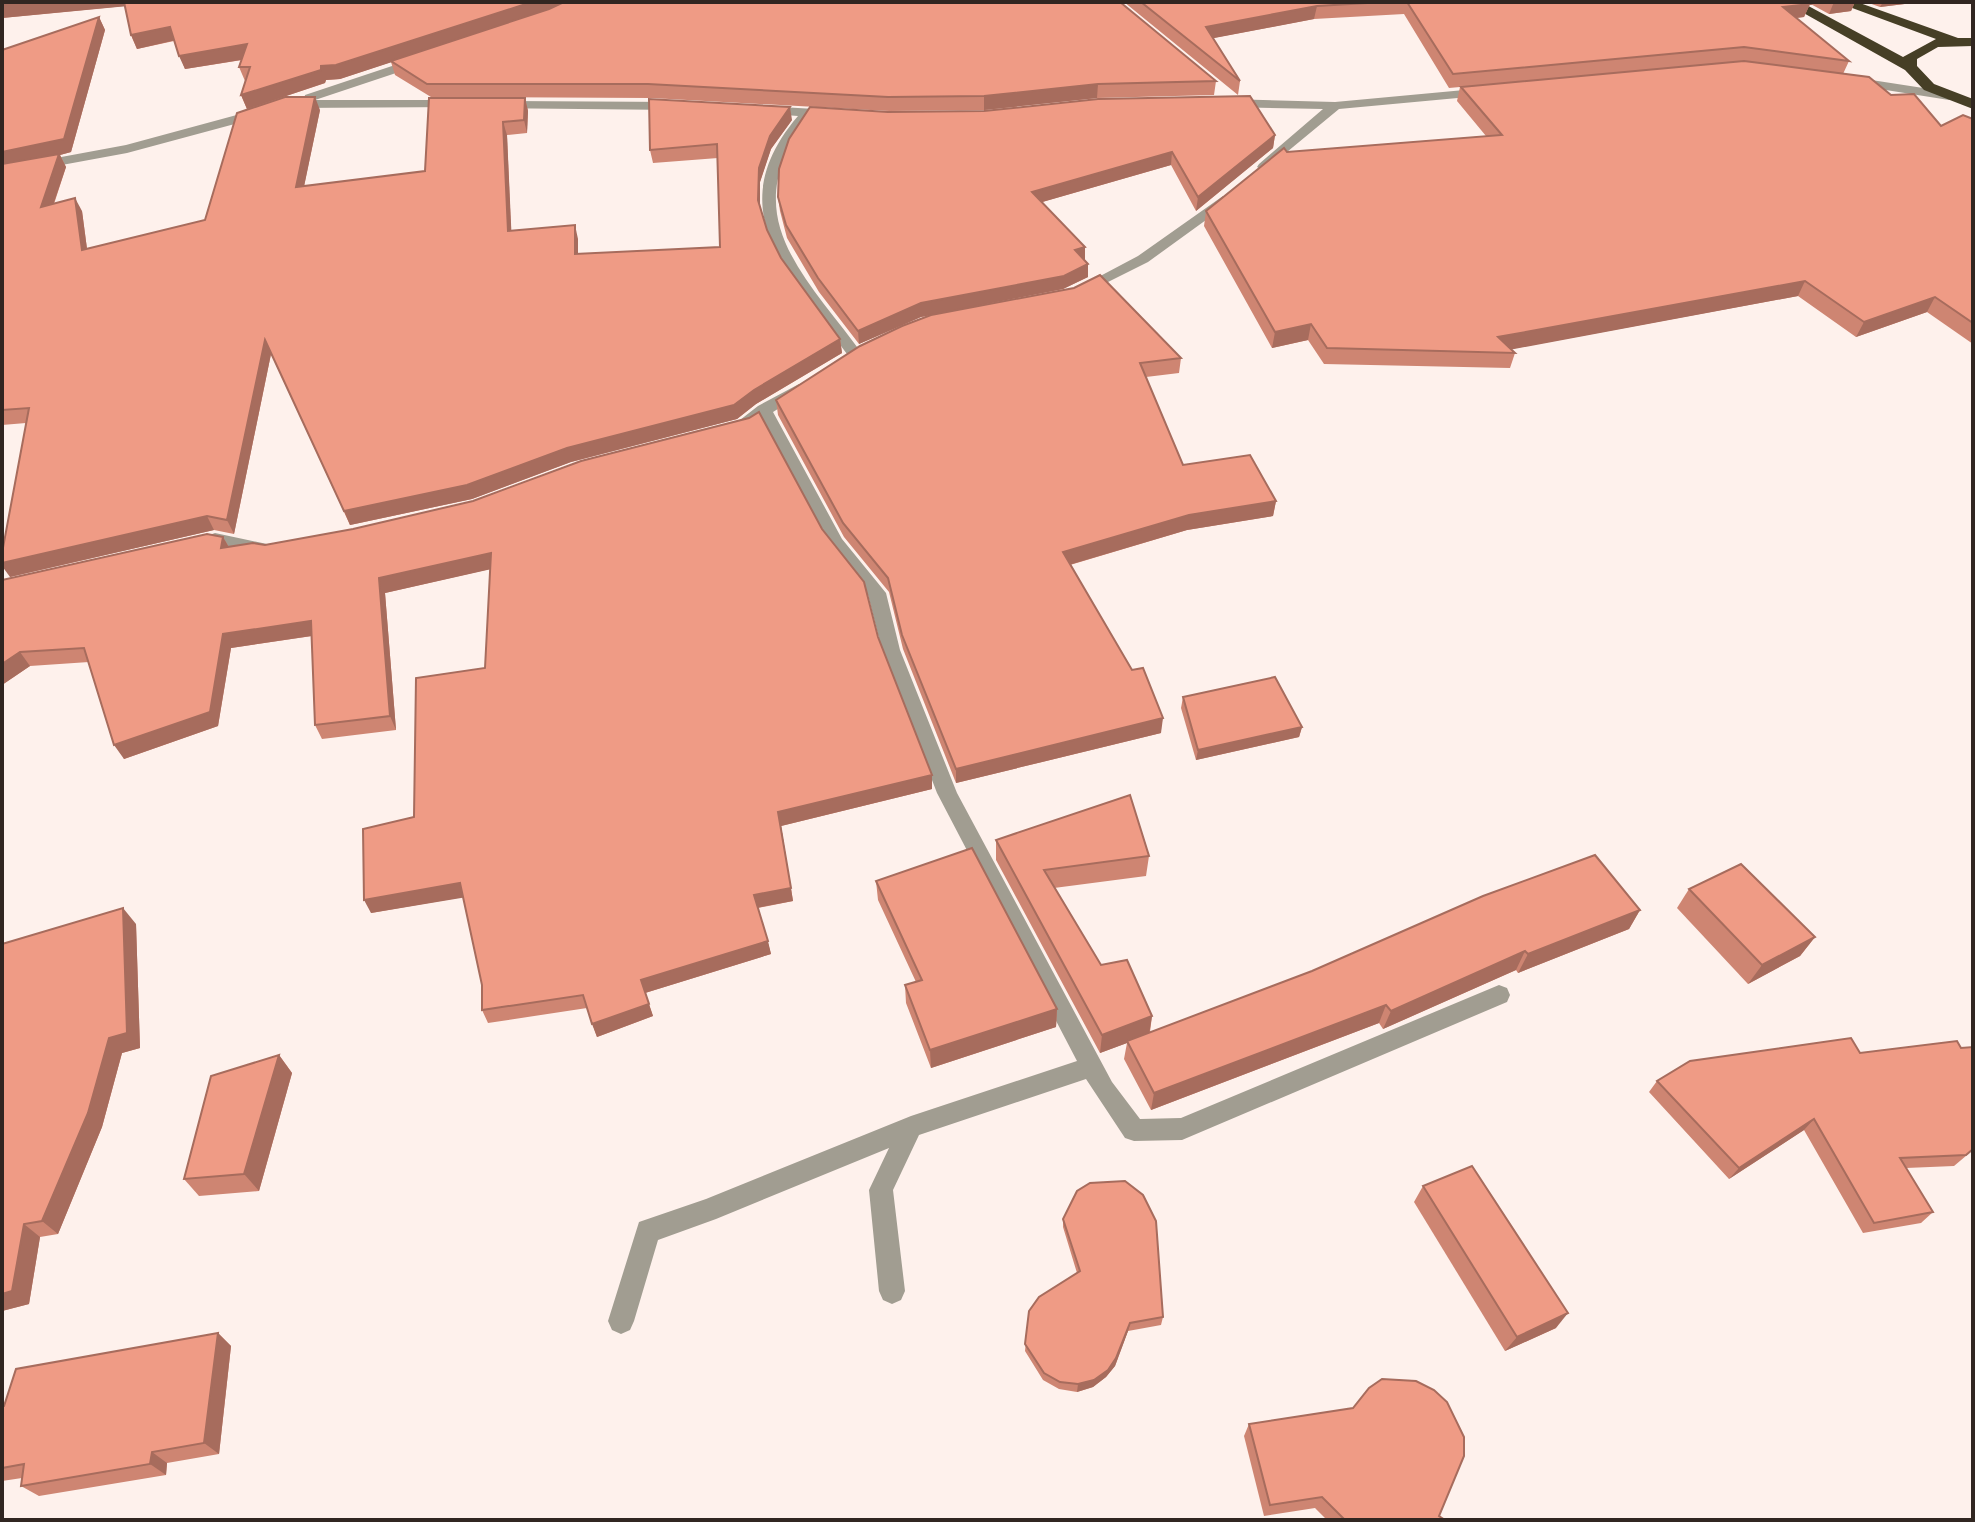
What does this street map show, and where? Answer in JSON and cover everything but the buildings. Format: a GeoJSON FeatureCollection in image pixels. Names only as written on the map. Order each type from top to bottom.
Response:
{"type":"FeatureCollection","features":[{"type":"Feature","properties":{"kind":"highway"},"geometry":{"type":"LineString","coordinates":[[1791,2],[1914,72],[1949,96],[1973,104]]}},
{"type":"Feature","properties":{"kind":"highway"},"geometry":{"type":"LineString","coordinates":[[1843,2],[1965,42]]}},
{"type":"Feature","properties":{"kind":"highway"},"geometry":{"type":"LineString","coordinates":[[1914,72],[1910,57],[1919,48],[1965,42]]}},
{"type":"Feature","properties":{"kind":"street"},"geometry":{"type":"LineString","coordinates":[[2,172],[127,149],[280,107],[427,58]]}},
{"type":"Feature","properties":{"kind":"street"},"geometry":{"type":"LineString","coordinates":[[1914,72],[1842,80],[1949,96]]}},
{"type":"Feature","properties":{"kind":"street"},"geometry":{"type":"LineString","coordinates":[[1220,98],[1234,102],[1335,106],[1505,90]]}},
{"type":"Feature","properties":{"kind":"street"},"geometry":{"type":"LineString","coordinates":[[280,107],[468,104]]}},
{"type":"Feature","properties":{"kind":"street"},"geometry":{"type":"LineString","coordinates":[[484,104],[691,107]]}},
{"type":"Feature","properties":{"kind":"street"},"geometry":{"type":"LineString","coordinates":[[1068,296],[1143,259],[1248,181],[1335,106]]}},
{"type":"Feature","properties":{"kind":"street"},"geometry":{"type":"LineString","coordinates":[[755,110],[848,116]]}},
{"type":"Feature","properties":{"kind":"street"},"geometry":{"type":"LineString","coordinates":[[807,113],[790,130],[772,179],[770,204],[778,248],[856,355]]}},
{"type":"Feature","properties":{"kind":"street"},"geometry":{"type":"LineString","coordinates":[[720,433],[744,426],[764,410],[819,377]]}},
{"type":"Feature","properties":{"kind":"street"},"geometry":{"type":"LineString","coordinates":[[764,410],[835,542],[877,593],[891,650],[947,793],[1104,1090],[1134,1130],[1182,1129],[1499,995]]}},
{"type":"Feature","properties":{"kind":"street"},"geometry":{"type":"LineString","coordinates":[[179,550],[215,539],[271,551],[285,548]]}},
{"type":"Feature","properties":{"kind":"street"},"geometry":{"type":"LineString","coordinates":[[621,1321],[648,1231],[707,1211],[911,1127],[1092,1067]]}},
{"type":"Feature","properties":{"kind":"street"},"geometry":{"type":"LineString","coordinates":[[892,1291],[881,1190],[911,1127]]}}]}
